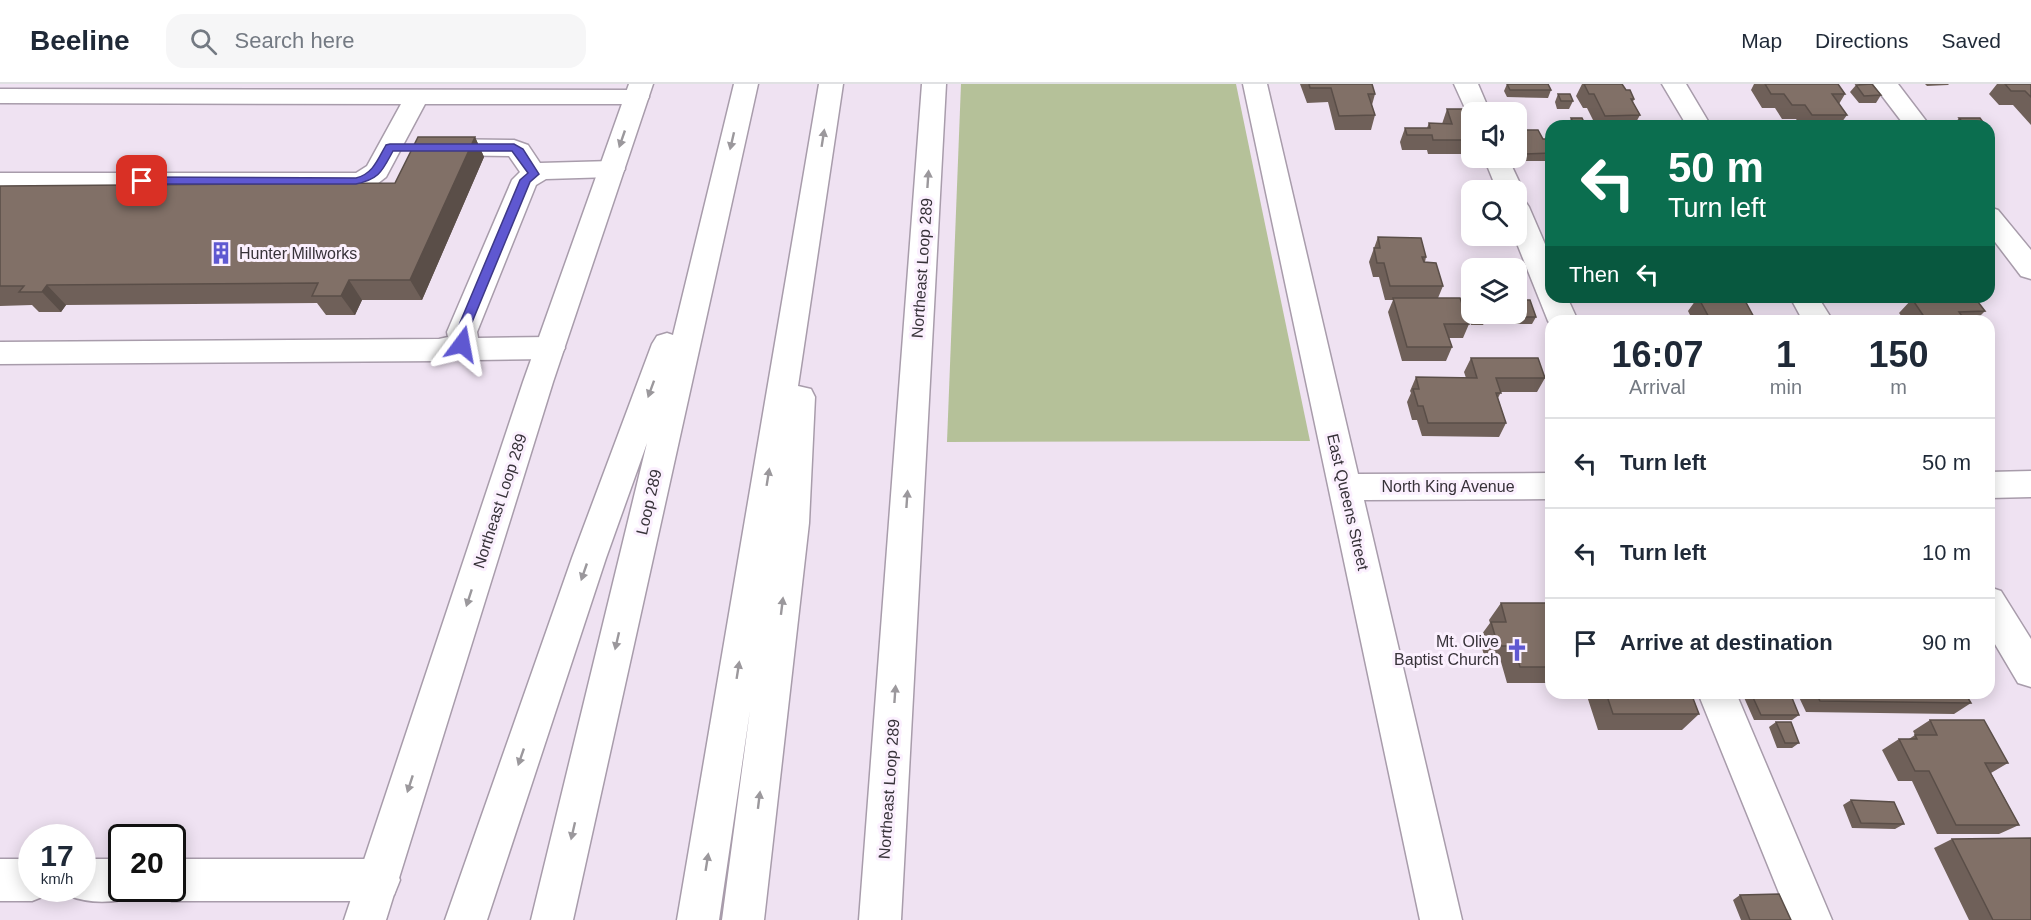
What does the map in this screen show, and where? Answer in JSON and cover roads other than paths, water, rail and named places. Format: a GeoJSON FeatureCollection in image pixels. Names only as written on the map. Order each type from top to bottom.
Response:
{"type":"FeatureCollection","features":[{"type":"Feature","properties":{"kind":"main road","name":"Loop 289"},"geometry":{"type":"LineString","coordinates":[[552,920],[746,84]]}},
{"type":"Feature","properties":{"kind":"main road"},"geometry":{"type":"LineString","coordinates":[[698,920],[831,84]]}},
{"type":"Feature","properties":{"kind":"main road","name":"Northeast Loop 289"},"geometry":{"type":"LineString","coordinates":[[880,920],[934,84]]}},
{"type":"Feature","properties":{"kind":"main road","name":"East Queens Street"},"geometry":{"type":"LineString","coordinates":[[1256,84],[1441,920]]}},
{"type":"Feature","properties":{"kind":"main road"},"geometry":{"type":"LineString","coordinates":[[1466,84],[1474,102]]}},
{"type":"Feature","properties":{"kind":"main road"},"geometry":{"type":"LineString","coordinates":[[1674,84],[1695,120]]}},
{"type":"Feature","properties":{"kind":"main road"},"geometry":{"type":"LineString","coordinates":[[1885,84],[1913,120]]}},
{"type":"Feature","properties":{"kind":"main road"},"geometry":{"type":"LineString","coordinates":[[1,98],[417,97],[639,91]]}},
{"type":"Feature","properties":{"kind":"main road","name":"Northeast Loop 289"},"geometry":{"type":"LineString","coordinates":[[365,920],[550,348],[639,91]]}},
{"type":"Feature","properties":{"kind":"main road"},"geometry":{"type":"LineString","coordinates":[[0,181],[356,181],[368,178],[377,171],[417,97]]}},
{"type":"Feature","properties":{"kind":"main road"},"geometry":{"type":"LineString","coordinates":[[390,147],[507,146],[519,151],[534,174]]}},
{"type":"Feature","properties":{"kind":"main road"},"geometry":{"type":"LineString","coordinates":[[462,344],[462,332],[525,180],[542,171],[612,169]]}},
{"type":"Feature","properties":{"kind":"main road"},"geometry":{"type":"LineString","coordinates":[[743,920],[792,523],[814,191]]}},
{"type":"Feature","properties":{"kind":"main road"},"geometry":{"type":"LineString","coordinates":[[466,920],[589,558],[715,216]]}},
{"type":"Feature","properties":{"kind":"main road"},"geometry":{"type":"LineString","coordinates":[[1995,224],[2031,269]]}},
{"type":"Feature","properties":{"kind":"main road"},"geometry":{"type":"LineString","coordinates":[[1527,233],[1545,277]]}},
{"type":"Feature","properties":{"kind":"main road"},"geometry":{"type":"LineString","coordinates":[[0,353],[429,350],[462,344],[476,350],[550,348]]}},
{"type":"Feature","properties":{"kind":"main road"},"geometry":{"type":"LineString","coordinates":[[1995,485],[2031,484]]}},
{"type":"Feature","properties":{"kind":"main road","name":"North King Avenue"},"geometry":{"type":"LineString","coordinates":[[1345,487],[1545,486]]}},
{"type":"Feature","properties":{"kind":"main road"},"geometry":{"type":"LineString","coordinates":[[1995,612],[2031,671]]}},
{"type":"Feature","properties":{"kind":"main road"},"geometry":{"type":"LineString","coordinates":[[1719,699],[1811,920]]}},
{"type":"Feature","properties":{"kind":"main road"},"geometry":{"type":"LineString","coordinates":[[0,880],[18,880]]}},
{"type":"Feature","properties":{"kind":"main road"},"geometry":{"type":"LineString","coordinates":[[186,880],[379,880]]}},
{"type":"Feature","properties":{"kind":"place","name":"Hunter Millworks"},"geometry":{"type":"Point","coordinates":[221,253]}},
{"type":"Feature","properties":{"kind":"place","name":"Mt. Olive Baptist Church"},"geometry":{"type":"Point","coordinates":[1517,650]}}]}
